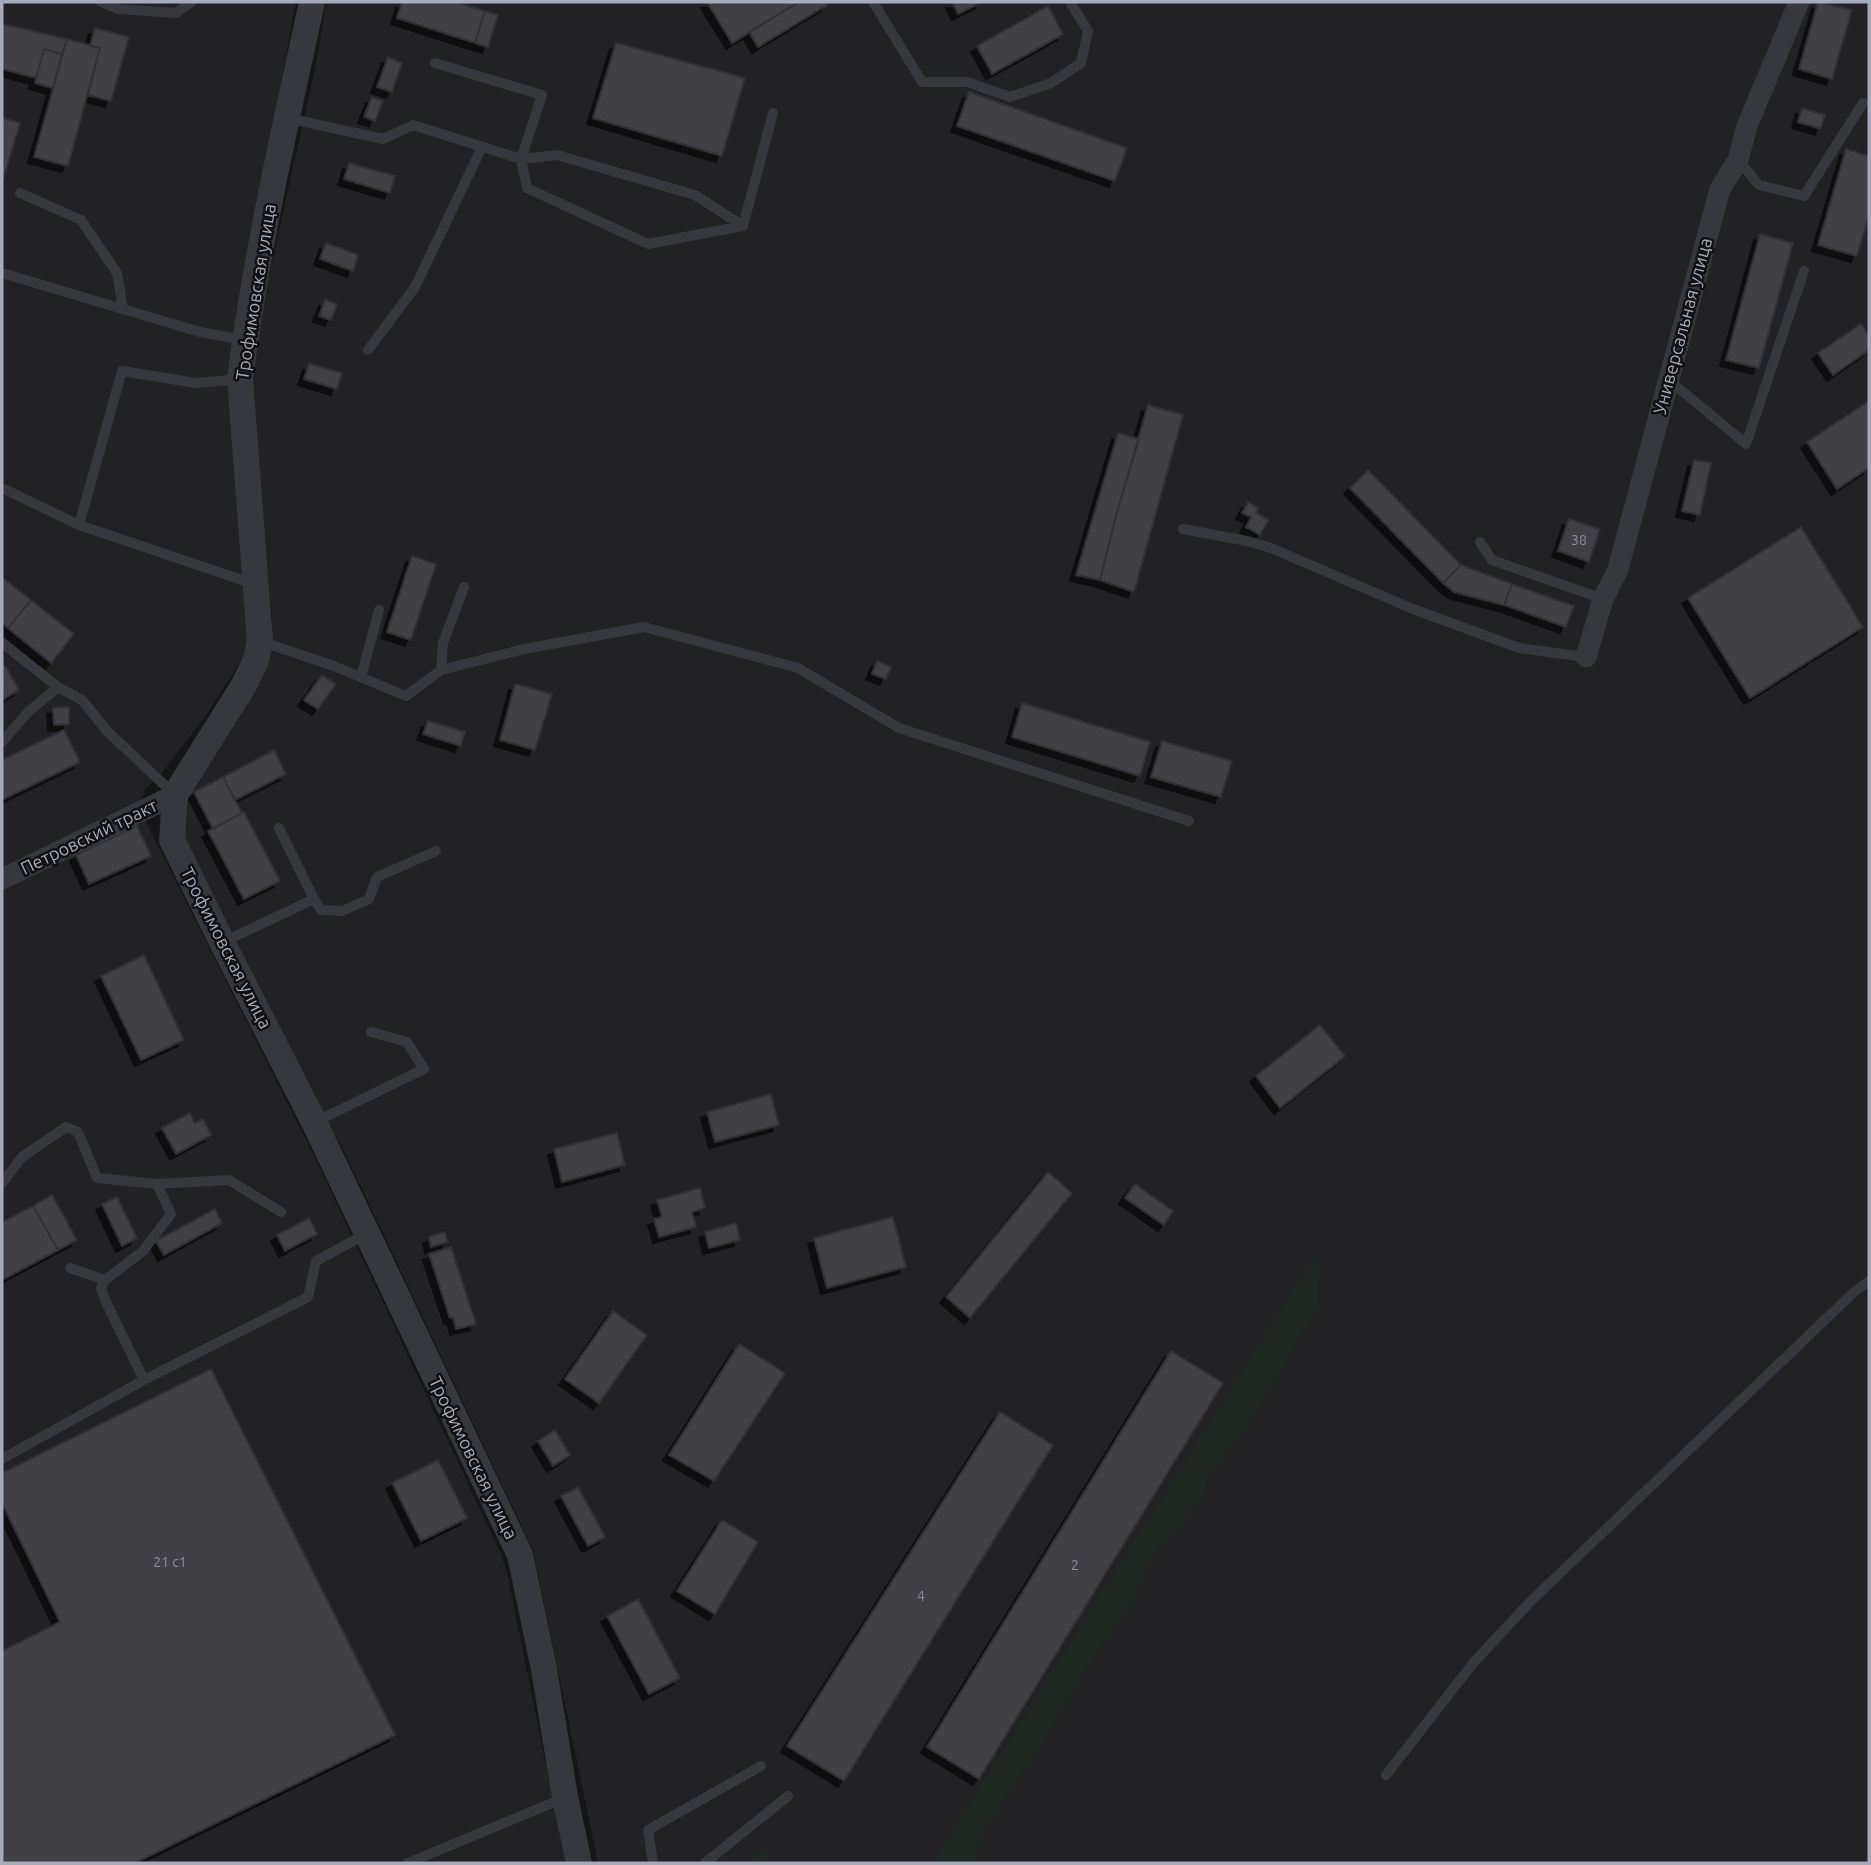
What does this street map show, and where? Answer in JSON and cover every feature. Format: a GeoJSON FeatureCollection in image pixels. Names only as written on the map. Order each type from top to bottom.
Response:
{"type":"FeatureCollection","features":[{"type":"Feature","properties":{"kind":"street","name":"Трофимовская улица"},"geometry":{"type":"LineString","coordinates":[[312,2],[286,118],[240,379],[260,641],[256,660],[244,685],[175,795],[172,840],[314,1122],[520,1555],[579,1863]]}},
{"type":"Feature","properties":{"kind":"street","name":"Универсальная улица"},"geometry":{"type":"LineString","coordinates":[[1586,657],[1603,598],[1618,569],[1720,189],[1738,160],[1747,126],[1799,2]]}},
{"type":"Feature","properties":{"kind":"street","name":"Петровский тракт"},"geometry":{"type":"LineString","coordinates":[[2,879],[175,795]]}},
{"type":"Feature","properties":{"kind":"lane"},"geometry":{"type":"LineString","coordinates":[[101,2],[118,9],[176,13],[191,2]]}},
{"type":"Feature","properties":{"kind":"lane"},"geometry":{"type":"LineString","coordinates":[[873,2],[922,82],[967,82],[1010,97],[1051,83],[1081,63],[1088,31],[1070,2]]}},
{"type":"Feature","properties":{"kind":"lane"},"geometry":{"type":"LineString","coordinates":[[435,64],[542,94],[522,159],[527,188],[648,244],[743,226]]}},
{"type":"Feature","properties":{"kind":"lane"},"geometry":{"type":"LineString","coordinates":[[1738,160],[1759,185],[1804,196],[1863,103]]}},
{"type":"Feature","properties":{"kind":"lane"},"geometry":{"type":"LineString","coordinates":[[743,226],[773,113]]}},
{"type":"Feature","properties":{"kind":"lane"},"geometry":{"type":"LineString","coordinates":[[286,118],[383,139],[413,125],[522,159],[557,155],[695,195],[743,226]]}},
{"type":"Feature","properties":{"kind":"lane"},"geometry":{"type":"LineString","coordinates":[[368,350],[415,287],[482,147]]}},
{"type":"Feature","properties":{"kind":"lane"},"geometry":{"type":"LineString","coordinates":[[20,193],[81,220],[117,273],[122,309]]}},
{"type":"Feature","properties":{"kind":"lane"},"geometry":{"type":"LineString","coordinates":[[1670,381],[1746,444],[1804,271]]}},
{"type":"Feature","properties":{"kind":"lane"},"geometry":{"type":"LineString","coordinates":[[2,273],[200,332],[245,341]]}},
{"type":"Feature","properties":{"kind":"lane"},"geometry":{"type":"LineString","coordinates":[[79,526],[121,371],[196,383],[240,379]]}},
{"type":"Feature","properties":{"kind":"lane"},"geometry":{"type":"LineString","coordinates":[[2,488],[79,526],[256,584]]}},
{"type":"Feature","properties":{"kind":"lane"},"geometry":{"type":"LineString","coordinates":[[1184,530],[1271,548],[1413,609],[1519,648],[1586,657]]}},
{"type":"Feature","properties":{"kind":"lane"},"geometry":{"type":"LineString","coordinates":[[1480,542],[1492,560],[1603,598]]}},
{"type":"Feature","properties":{"kind":"lane"},"geometry":{"type":"LineString","coordinates":[[441,670],[443,643],[464,587]]}},
{"type":"Feature","properties":{"kind":"lane"},"geometry":{"type":"LineString","coordinates":[[361,677],[379,610]]}},
{"type":"Feature","properties":{"kind":"lane"},"geometry":{"type":"LineString","coordinates":[[260,641],[406,696],[441,670],[524,649],[644,627],[798,668],[899,728],[1189,821]]}},
{"type":"Feature","properties":{"kind":"lane"},"geometry":{"type":"LineString","coordinates":[[2,643],[58,687],[82,700],[107,731],[175,795]]}},
{"type":"Feature","properties":{"kind":"lane"},"geometry":{"type":"LineString","coordinates":[[2,742],[28,712],[58,687]]}},
{"type":"Feature","properties":{"kind":"lane"},"geometry":{"type":"LineString","coordinates":[[279,828],[321,910],[342,911],[369,899],[377,877],[436,851]]}},
{"type":"Feature","properties":{"kind":"lane"},"geometry":{"type":"LineString","coordinates":[[222,942],[314,899]]}},
{"type":"Feature","properties":{"kind":"lane"},"geometry":{"type":"LineString","coordinates":[[314,1122],[424,1069],[407,1042],[371,1032]]}},
{"type":"Feature","properties":{"kind":"lane"},"geometry":{"type":"LineString","coordinates":[[2,1183],[22,1157],[66,1127],[78,1132],[97,1178],[157,1184],[229,1180],[281,1212]]}},
{"type":"Feature","properties":{"kind":"lane"},"geometry":{"type":"LineString","coordinates":[[144,1380],[101,1288],[105,1280],[143,1251],[172,1214],[157,1184]]}},
{"type":"Feature","properties":{"kind":"lane"},"geometry":{"type":"LineString","coordinates":[[2,1459],[144,1380],[308,1297],[316,1261],[366,1234]]}},
{"type":"Feature","properties":{"kind":"lane"},"geometry":{"type":"LineString","coordinates":[[69,1268],[105,1280]]}},
{"type":"Feature","properties":{"kind":"lane"},"geometry":{"type":"LineString","coordinates":[[1386,1775],[1474,1662],[1531,1601],[1854,1292],[1869,1281]]}},
{"type":"Feature","properties":{"kind":"lane"},"geometry":{"type":"LineString","coordinates":[[653,1863],[648,1830],[761,1766]]}},
{"type":"Feature","properties":{"kind":"lane"},"geometry":{"type":"LineString","coordinates":[[705,1863],[788,1796]]}},
{"type":"Feature","properties":{"kind":"lane"},"geometry":{"type":"LineString","coordinates":[[408,1863],[565,1797]]}},
{"type":"Feature","properties":{"kind":"lane"},"geometry":{"type":"LineString","coordinates":[[438,1851],[442,1863]]}},
{"type":"Feature","properties":{"kind":"shaded area"},"geometry":{"type":"Polygon","coordinates":[[[2,2],[296,2],[231,354],[249,648],[209,711],[159,777],[145,789],[139,808],[319,1166],[500,1552],[507,1573],[566,1863],[2,1863],[2,2]]]}},
{"type":"Feature","properties":{"kind":"shaded area"},"geometry":{"type":"Polygon","coordinates":[[[326,2],[1869,2],[1869,1863],[598,1863],[533,1550],[344,1151],[172,840],[175,795],[268,657],[272,620],[251,379],[263,303],[317,59],[326,2]]]}},
{"type":"Feature","properties":{"kind":"shaded area"},"geometry":{"type":"Polygon","coordinates":[[[1316,1253],[1318,1307],[1238,1441],[1210,1470],[1200,1503],[1164,1541],[1144,1569],[1131,1605],[1073,1688],[1038,1751],[988,1823],[970,1863],[932,1863],[1316,1253]]]}},
{"type":"Feature","properties":{"kind":"shaded area"},"geometry":{"type":"Polygon","coordinates":[[[764,1850],[769,1852],[771,1858],[767,1863],[749,1863],[756,1854],[764,1850]]]}},
{"type":"Feature","properties":{"kind":"building"},"geometry":{"type":"Polygon","coordinates":[[[402,2],[456,2],[485,11],[475,43],[397,18],[402,2]]]}},
{"type":"Feature","properties":{"kind":"building"},"geometry":{"type":"Polygon","coordinates":[[[707,2],[799,2],[732,43],[707,2]]]}},
{"type":"Feature","properties":{"kind":"building"},"geometry":{"type":"Polygon","coordinates":[[[799,2],[824,2],[827,5],[758,47],[749,32],[799,2]]]}},
{"type":"Feature","properties":{"kind":"building"},"geometry":{"type":"Polygon","coordinates":[[[952,2],[982,2],[958,14],[952,2]]]}},
{"type":"Feature","properties":{"kind":"building"},"geometry":{"type":"Polygon","coordinates":[[[1818,2],[1852,10],[1832,79],[1799,69],[1818,2]]]}},
{"type":"Feature","properties":{"kind":"building"},"geometry":{"type":"Polygon","coordinates":[[[1048,6],[1063,34],[992,74],[977,46],[1048,6]]]}},
{"type":"Feature","properties":{"kind":"building"},"geometry":{"type":"Polygon","coordinates":[[[485,11],[498,15],[488,47],[475,43],[485,11]]]}},
{"type":"Feature","properties":{"kind":"building"},"geometry":{"type":"Polygon","coordinates":[[[2,24],[67,39],[62,54],[44,49],[36,78],[2,69],[2,24]]]}},
{"type":"Feature","properties":{"kind":"building"},"geometry":{"type":"Polygon","coordinates":[[[95,28],[129,37],[111,101],[88,95],[100,48],[90,46],[95,28]]]}},
{"type":"Feature","properties":{"kind":"building"},"geometry":{"type":"Polygon","coordinates":[[[67,39],[100,48],[68,166],[34,157],[67,39]]]}},
{"type":"Feature","properties":{"kind":"building"},"geometry":{"type":"Polygon","coordinates":[[[616,43],[745,78],[722,156],[593,118],[616,43]]]}},
{"type":"Feature","properties":{"kind":"building"},"geometry":{"type":"Polygon","coordinates":[[[44,49],[62,54],[53,88],[35,83],[44,49]]]}},
{"type":"Feature","properties":{"kind":"building"},"geometry":{"type":"Polygon","coordinates":[[[388,57],[402,63],[392,92],[377,87],[388,57]]]}},
{"type":"Feature","properties":{"kind":"building"},"geometry":{"type":"Polygon","coordinates":[[[969,92],[1127,148],[1115,181],[957,126],[969,92]]]}},
{"type":"Feature","properties":{"kind":"building"},"geometry":{"type":"Polygon","coordinates":[[[372,97],[383,101],[375,121],[364,117],[372,97]]]}},
{"type":"Feature","properties":{"kind":"building"},"geometry":{"type":"Polygon","coordinates":[[[1802,108],[1825,115],[1821,129],[1798,122],[1802,108]]]}},
{"type":"Feature","properties":{"kind":"building"},"geometry":{"type":"Polygon","coordinates":[[[2,118],[20,123],[2,183],[2,118]]]}},
{"type":"Feature","properties":{"kind":"building"},"geometry":{"type":"Polygon","coordinates":[[[1846,149],[1869,156],[1869,215],[1857,256],[1818,245],[1846,149]]]}},
{"type":"Feature","properties":{"kind":"building"},"geometry":{"type":"Polygon","coordinates":[[[349,163],[395,176],[390,193],[344,179],[349,163]]]}},
{"type":"Feature","properties":{"kind":"building"},"geometry":{"type":"Polygon","coordinates":[[[1760,234],[1793,243],[1759,368],[1726,360],[1760,234]]]}},
{"type":"Feature","properties":{"kind":"building"},"geometry":{"type":"Polygon","coordinates":[[[326,243],[358,255],[353,271],[320,259],[326,243]]]}},
{"type":"Feature","properties":{"kind":"building"},"geometry":{"type":"Polygon","coordinates":[[[325,300],[337,304],[331,320],[319,316],[325,300]]]}},
{"type":"Feature","properties":{"kind":"building"},"geometry":{"type":"Polygon","coordinates":[[[1861,324],[1869,336],[1869,350],[1833,375],[1818,353],[1861,324]]]}},
{"type":"Feature","properties":{"kind":"building"},"geometry":{"type":"Polygon","coordinates":[[[309,364],[342,373],[337,389],[304,379],[309,364]]]}},
{"type":"Feature","properties":{"kind":"building"},"geometry":{"type":"Polygon","coordinates":[[[1869,401],[1869,468],[1837,489],[1807,442],[1869,401]]]}},
{"type":"Feature","properties":{"kind":"building"},"geometry":{"type":"Polygon","coordinates":[[[1148,405],[1183,415],[1134,592],[1100,580],[1148,405]]]}},
{"type":"Feature","properties":{"kind":"building"},"geometry":{"type":"Polygon","coordinates":[[[1118,433],[1139,439],[1100,580],[1076,575],[1118,433]]]}},
{"type":"Feature","properties":{"kind":"building"},"geometry":{"type":"Polygon","coordinates":[[[1694,460],[1711,463],[1700,515],[1682,511],[1694,460]]]}},
{"type":"Feature","properties":{"kind":"building"},"geometry":{"type":"Polygon","coordinates":[[[1368,470],[1461,565],[1443,583],[1350,488],[1368,470]]]}},
{"type":"Feature","properties":{"kind":"building"},"geometry":{"type":"Polygon","coordinates":[[[1248,502],[1258,508],[1256,513],[1269,520],[1260,535],[1246,527],[1251,517],[1242,513],[1248,502]]]}},
{"type":"Feature","properties":{"kind":"building"},"geometry":{"type":"Polygon","coordinates":[[[1569,519],[1600,529],[1589,562],[1558,551],[1569,519]]]}},
{"type":"Feature","properties":{"kind":"building"},"geometry":{"type":"Polygon","coordinates":[[[1801,527],[1863,627],[1750,698],[1688,598],[1801,527]]]}},
{"type":"Feature","properties":{"kind":"building"},"geometry":{"type":"Polygon","coordinates":[[[412,556],[436,564],[411,640],[387,632],[412,556]]]}},
{"type":"Feature","properties":{"kind":"building"},"geometry":{"type":"Polygon","coordinates":[[[1461,565],[1512,584],[1504,605],[1454,592],[1443,583],[1461,565]]]}},
{"type":"Feature","properties":{"kind":"building"},"geometry":{"type":"Polygon","coordinates":[[[2,577],[31,600],[8,628],[2,623],[2,577]]]}},
{"type":"Feature","properties":{"kind":"building"},"geometry":{"type":"Polygon","coordinates":[[[1512,584],[1574,606],[1566,627],[1504,605],[1512,584]]]}},
{"type":"Feature","properties":{"kind":"building"},"geometry":{"type":"Polygon","coordinates":[[[31,600],[74,634],[51,663],[8,628],[31,600]]]}},
{"type":"Feature","properties":{"kind":"building"},"geometry":{"type":"Polygon","coordinates":[[[877,661],[891,667],[886,679],[872,674],[877,661]]]}},
{"type":"Feature","properties":{"kind":"building"},"geometry":{"type":"Polygon","coordinates":[[[2,663],[19,690],[2,700],[2,663]]]}},
{"type":"Feature","properties":{"kind":"building"},"geometry":{"type":"Polygon","coordinates":[[[322,675],[336,684],[318,709],[304,700],[322,675]]]}},
{"type":"Feature","properties":{"kind":"building"},"geometry":{"type":"Polygon","coordinates":[[[515,684],[552,694],[535,750],[500,740],[515,684]]]}},
{"type":"Feature","properties":{"kind":"building"},"geometry":{"type":"Polygon","coordinates":[[[1022,703],[1150,742],[1140,776],[1012,737],[1022,703]]]}},
{"type":"Feature","properties":{"kind":"building"},"geometry":{"type":"Polygon","coordinates":[[[69,707],[69,724],[54,725],[53,708],[69,707]]]}},
{"type":"Feature","properties":{"kind":"building"},"geometry":{"type":"Polygon","coordinates":[[[428,721],[465,732],[461,746],[423,734],[428,721]]]}},
{"type":"Feature","properties":{"kind":"building"},"geometry":{"type":"Polygon","coordinates":[[[64,730],[80,762],[4,799],[2,760],[64,730]]]}},
{"type":"Feature","properties":{"kind":"building"},"geometry":{"type":"Polygon","coordinates":[[[1162,741],[1232,761],[1221,797],[1151,777],[1162,741]]]}},
{"type":"Feature","properties":{"kind":"building"},"geometry":{"type":"Polygon","coordinates":[[[274,750],[286,774],[235,800],[223,777],[274,750]]]}},
{"type":"Feature","properties":{"kind":"building"},"geometry":{"type":"Polygon","coordinates":[[[223,777],[242,813],[213,829],[194,792],[223,777]]]}},
{"type":"Feature","properties":{"kind":"building"},"geometry":{"type":"Polygon","coordinates":[[[244,812],[280,881],[244,899],[208,831],[244,812]]]}},
{"type":"Feature","properties":{"kind":"building"},"geometry":{"type":"Polygon","coordinates":[[[137,826],[151,856],[89,884],[76,855],[137,826]]]}},
{"type":"Feature","properties":{"kind":"building"},"geometry":{"type":"Polygon","coordinates":[[[144,955],[184,1040],[141,1060],[101,976],[144,955]]]}},
{"type":"Feature","properties":{"kind":"building"},"geometry":{"type":"Polygon","coordinates":[[[1320,1025],[1345,1056],[1280,1108],[1256,1076],[1320,1025]]]}},
{"type":"Feature","properties":{"kind":"building"},"geometry":{"type":"Polygon","coordinates":[[[771,1094],[779,1125],[715,1142],[707,1112],[771,1094]]]}},
{"type":"Feature","properties":{"kind":"building"},"geometry":{"type":"Polygon","coordinates":[[[190,1113],[195,1123],[203,1119],[211,1135],[176,1154],[162,1128],[190,1113]]]}},
{"type":"Feature","properties":{"kind":"building"},"geometry":{"type":"Polygon","coordinates":[[[617,1133],[625,1165],[562,1182],[554,1149],[617,1133]]]}},
{"type":"Feature","properties":{"kind":"building"},"geometry":{"type":"Polygon","coordinates":[[[1048,1172],[1072,1193],[970,1318],[946,1297],[1048,1172]]]}},
{"type":"Feature","properties":{"kind":"building"},"geometry":{"type":"Polygon","coordinates":[[[1135,1184],[1173,1211],[1164,1225],[1125,1198],[1135,1184]]]}},
{"type":"Feature","properties":{"kind":"building"},"geometry":{"type":"Polygon","coordinates":[[[700,1188],[705,1208],[692,1212],[696,1227],[659,1237],[654,1219],[662,1217],[657,1200],[700,1188]]]}},
{"type":"Feature","properties":{"kind":"building"},"geometry":{"type":"Polygon","coordinates":[[[52,1195],[77,1240],[58,1250],[33,1206],[52,1195]]]}},
{"type":"Feature","properties":{"kind":"building"},"geometry":{"type":"Polygon","coordinates":[[[117,1197],[137,1238],[122,1246],[102,1204],[117,1197]]]}},
{"type":"Feature","properties":{"kind":"building"},"geometry":{"type":"Polygon","coordinates":[[[33,1206],[58,1250],[2,1280],[2,1222],[33,1206]]]}},
{"type":"Feature","properties":{"kind":"building"},"geometry":{"type":"Polygon","coordinates":[[[215,1209],[222,1223],[164,1255],[156,1241],[215,1209]]]}},
{"type":"Feature","properties":{"kind":"building"},"geometry":{"type":"Polygon","coordinates":[[[893,1217],[906,1267],[827,1288],[814,1238],[893,1217]]]}},
{"type":"Feature","properties":{"kind":"building"},"geometry":{"type":"Polygon","coordinates":[[[309,1218],[317,1234],[285,1251],[277,1235],[309,1218]]]}},
{"type":"Feature","properties":{"kind":"building"},"geometry":{"type":"Polygon","coordinates":[[[736,1223],[740,1240],[709,1248],[705,1232],[736,1223]]]}},
{"type":"Feature","properties":{"kind":"building"},"geometry":{"type":"Polygon","coordinates":[[[445,1232],[448,1242],[431,1247],[429,1237],[445,1232]]]}},
{"type":"Feature","properties":{"kind":"building"},"geometry":{"type":"Polygon","coordinates":[[[451,1247],[476,1324],[456,1329],[429,1254],[451,1247]]]}},
{"type":"Feature","properties":{"kind":"building"},"geometry":{"type":"Polygon","coordinates":[[[613,1311],[647,1335],[599,1403],[565,1379],[613,1311]]]}},
{"type":"Feature","properties":{"kind":"building"},"geometry":{"type":"Polygon","coordinates":[[[739,1344],[785,1373],[714,1481],[669,1455],[739,1344]]]}},
{"type":"Feature","properties":{"kind":"building"},"geometry":{"type":"Polygon","coordinates":[[[1171,1351],[1223,1383],[979,1779],[927,1747],[1171,1351]]]}},
{"type":"Feature","properties":{"kind":"building"},"geometry":{"type":"Polygon","coordinates":[[[211,1369],[395,1735],[135,1863],[2,1863],[2,1651],[60,1622],[2,1503],[2,1473],[211,1369]]]}},
{"type":"Feature","properties":{"kind":"building"},"geometry":{"type":"Polygon","coordinates":[[[1000,1412],[1053,1445],[844,1781],[787,1746],[1000,1412]]]}},
{"type":"Feature","properties":{"kind":"building"},"geometry":{"type":"Polygon","coordinates":[[[555,1430],[570,1455],[553,1466],[538,1441],[555,1430]]]}},
{"type":"Feature","properties":{"kind":"building"},"geometry":{"type":"Polygon","coordinates":[[[438,1460],[467,1518],[421,1541],[392,1483],[438,1460]]]}},
{"type":"Feature","properties":{"kind":"building"},"geometry":{"type":"Polygon","coordinates":[[[578,1487],[605,1537],[588,1546],[561,1496],[578,1487]]]}},
{"type":"Feature","properties":{"kind":"building"},"geometry":{"type":"Polygon","coordinates":[[[722,1520],[758,1542],[715,1614],[677,1591],[722,1520]]]}},
{"type":"Feature","properties":{"kind":"building"},"geometry":{"type":"Polygon","coordinates":[[[638,1599],[680,1678],[649,1694],[607,1616],[638,1599]]]}}]}
